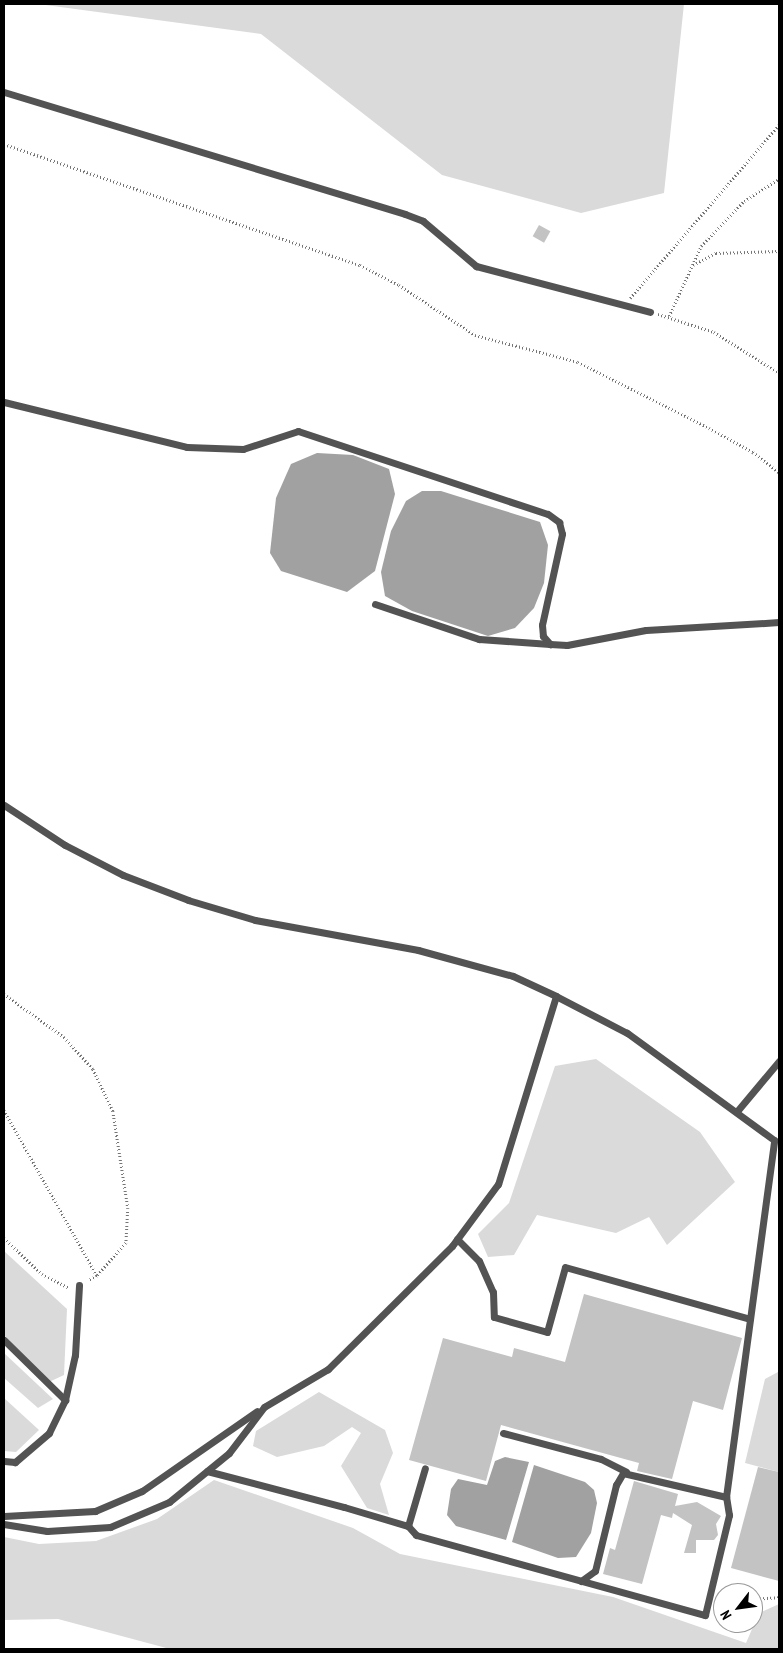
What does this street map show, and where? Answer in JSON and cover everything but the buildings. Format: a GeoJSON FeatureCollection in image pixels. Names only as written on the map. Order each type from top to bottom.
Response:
{"type":"FeatureCollection","features":[{"type":"Feature","properties":{"kind":"lane"},"geometry":{"type":"LineString","coordinates":[[4,92],[406,214],[423,221],[476,266],[650,312]]}},
{"type":"Feature","properties":{"kind":"lane"},"geometry":{"type":"LineString","coordinates":[[4,402],[187,446],[243,449],[298,431],[548,514],[559,522],[562,534],[542,625],[542,636],[550,644]]}},
{"type":"Feature","properties":{"kind":"lane"},"geometry":{"type":"LineString","coordinates":[[375,604],[479,639],[550,644],[567,644],[646,630],[779,622]]}},
{"type":"Feature","properties":{"kind":"lane"},"geometry":{"type":"LineString","coordinates":[[4,805],[81,854],[188,900],[255,920],[418,950],[513,976],[627,1033],[738,1110],[777,1142],[750,1319],[726,1497],[729,1515],[705,1615],[416,1535],[408,1526],[207,1471]]}},
{"type":"Feature","properties":{"kind":"lane"},"geometry":{"type":"LineString","coordinates":[[4,1516],[95,1511],[142,1491],[264,1407],[328,1369],[457,1239],[498,1184],[556,996]]}},
{"type":"Feature","properties":{"kind":"lane"},"geometry":{"type":"LineString","coordinates":[[738,1110],[779,1061]]}},
{"type":"Feature","properties":{"kind":"lane"},"geometry":{"type":"LineString","coordinates":[[457,1239],[479,1262],[493,1292],[494,1317],[503,1320],[547,1332],[565,1267],[750,1319]]}},
{"type":"Feature","properties":{"kind":"lane"},"geometry":{"type":"LineString","coordinates":[[4,1461],[15,1462],[49,1433],[66,1400],[75,1355],[80,1285]]}},
{"type":"Feature","properties":{"kind":"lane"},"geometry":{"type":"LineString","coordinates":[[4,1340],[66,1400]]}},
{"type":"Feature","properties":{"kind":"lane"},"geometry":{"type":"LineString","coordinates":[[4,1524],[47,1532],[110,1527],[169,1502],[229,1453],[264,1407]]}},
{"type":"Feature","properties":{"kind":"lane"},"geometry":{"type":"LineString","coordinates":[[503,1433],[601,1459],[626,1472],[726,1497]]}},
{"type":"Feature","properties":{"kind":"lane"},"geometry":{"type":"LineString","coordinates":[[408,1526],[425,1468]]}},
{"type":"Feature","properties":{"kind":"lane"},"geometry":{"type":"LineString","coordinates":[[581,1581],[594,1571],[616,1485],[619,1476],[626,1472]]}},
{"type":"Feature","properties":{"kind":"path"},"geometry":{"type":"LineString","coordinates":[[623,306],[779,125]]}},
{"type":"Feature","properties":{"kind":"path"},"geometry":{"type":"LineString","coordinates":[[4,144],[360,265],[399,285],[475,336],[578,362],[753,452],[779,472]]}},
{"type":"Feature","properties":{"kind":"path"},"geometry":{"type":"LineString","coordinates":[[669,316],[701,246],[744,201],[779,179]]}},
{"type":"Feature","properties":{"kind":"path"},"geometry":{"type":"LineString","coordinates":[[692,266],[716,253],[779,251]]}},
{"type":"Feature","properties":{"kind":"path"},"geometry":{"type":"LineString","coordinates":[[650,312],[669,316],[714,332],[779,373]]}},
{"type":"Feature","properties":{"kind":"path"},"geometry":{"type":"LineString","coordinates":[[4,994],[64,1037],[93,1069],[113,1111],[128,1208],[126,1243],[97,1276],[80,1285],[66,1289],[42,1274],[4,1238]]}},
{"type":"Feature","properties":{"kind":"path"},"geometry":{"type":"LineString","coordinates":[[4,1110],[97,1276]]}},
{"type":"Feature","properties":{"kind":"path"},"geometry":{"type":"LineString","coordinates":[[763,1598],[779,1597]]}},
{"type":"Feature","properties":{"kind":"shaded area"},"geometry":{"type":"Polygon","coordinates":[[[38,4],[684,4],[664,193],[581,213],[442,175],[261,34],[38,4]]]}},
{"type":"Feature","properties":{"kind":"shaded area"},"geometry":{"type":"Polygon","coordinates":[[[317,453],[353,455],[389,469],[395,494],[375,571],[347,592],[281,571],[270,553],[276,498],[291,464],[317,453]]]}},
{"type":"Feature","properties":{"kind":"shaded area"},"geometry":{"type":"Polygon","coordinates":[[[422,491],[441,491],[540,522],[548,545],[544,583],[534,608],[515,628],[488,636],[412,611],[385,596],[381,572],[391,531],[406,501],[422,491]]]}},
{"type":"Feature","properties":{"kind":"shaded area"},"geometry":{"type":"Polygon","coordinates":[[[596,1059],[700,1132],[735,1182],[667,1245],[649,1217],[616,1233],[537,1215],[514,1255],[488,1257],[478,1234],[509,1203],[555,1066],[596,1059]]]}},
{"type":"Feature","properties":{"kind":"shaded area"},"geometry":{"type":"Polygon","coordinates":[[[4,1251],[67,1309],[64,1375],[49,1382],[4,1335],[4,1251]]]}},
{"type":"Feature","properties":{"kind":"shaded area"},"geometry":{"type":"Polygon","coordinates":[[[4,1353],[53,1399],[38,1408],[4,1378],[4,1353]]]}},
{"type":"Feature","properties":{"kind":"shaded area"},"geometry":{"type":"Polygon","coordinates":[[[778,1372],[779,1472],[745,1463],[765,1379],[778,1372]]]}},
{"type":"Feature","properties":{"kind":"shaded area"},"geometry":{"type":"Polygon","coordinates":[[[319,1392],[385,1430],[393,1453],[380,1484],[389,1515],[367,1508],[341,1466],[361,1433],[352,1427],[324,1446],[277,1457],[253,1446],[256,1431],[319,1392]]]}},
{"type":"Feature","properties":{"kind":"shaded area"},"geometry":{"type":"Polygon","coordinates":[[[4,1398],[39,1430],[16,1452],[4,1451],[4,1398]]]}},
{"type":"Feature","properties":{"kind":"shaded area"},"geometry":{"type":"Polygon","coordinates":[[[505,1457],[529,1462],[506,1540],[456,1526],[447,1515],[451,1489],[458,1479],[487,1485],[495,1461],[505,1457]]]}},
{"type":"Feature","properties":{"kind":"shaded area"},"geometry":{"type":"Polygon","coordinates":[[[534,1465],[585,1482],[594,1490],[597,1503],[591,1533],[576,1557],[558,1558],[512,1542],[534,1465]]]}},
{"type":"Feature","properties":{"kind":"shaded area"},"geometry":{"type":"Polygon","coordinates":[[[214,1480],[353,1528],[400,1554],[613,1597],[746,1643],[750,1633],[763,1633],[763,1611],[779,1604],[779,1649],[170,1649],[58,1619],[4,1620],[4,1537],[39,1544],[96,1541],[157,1519],[214,1480]]]}}]}
